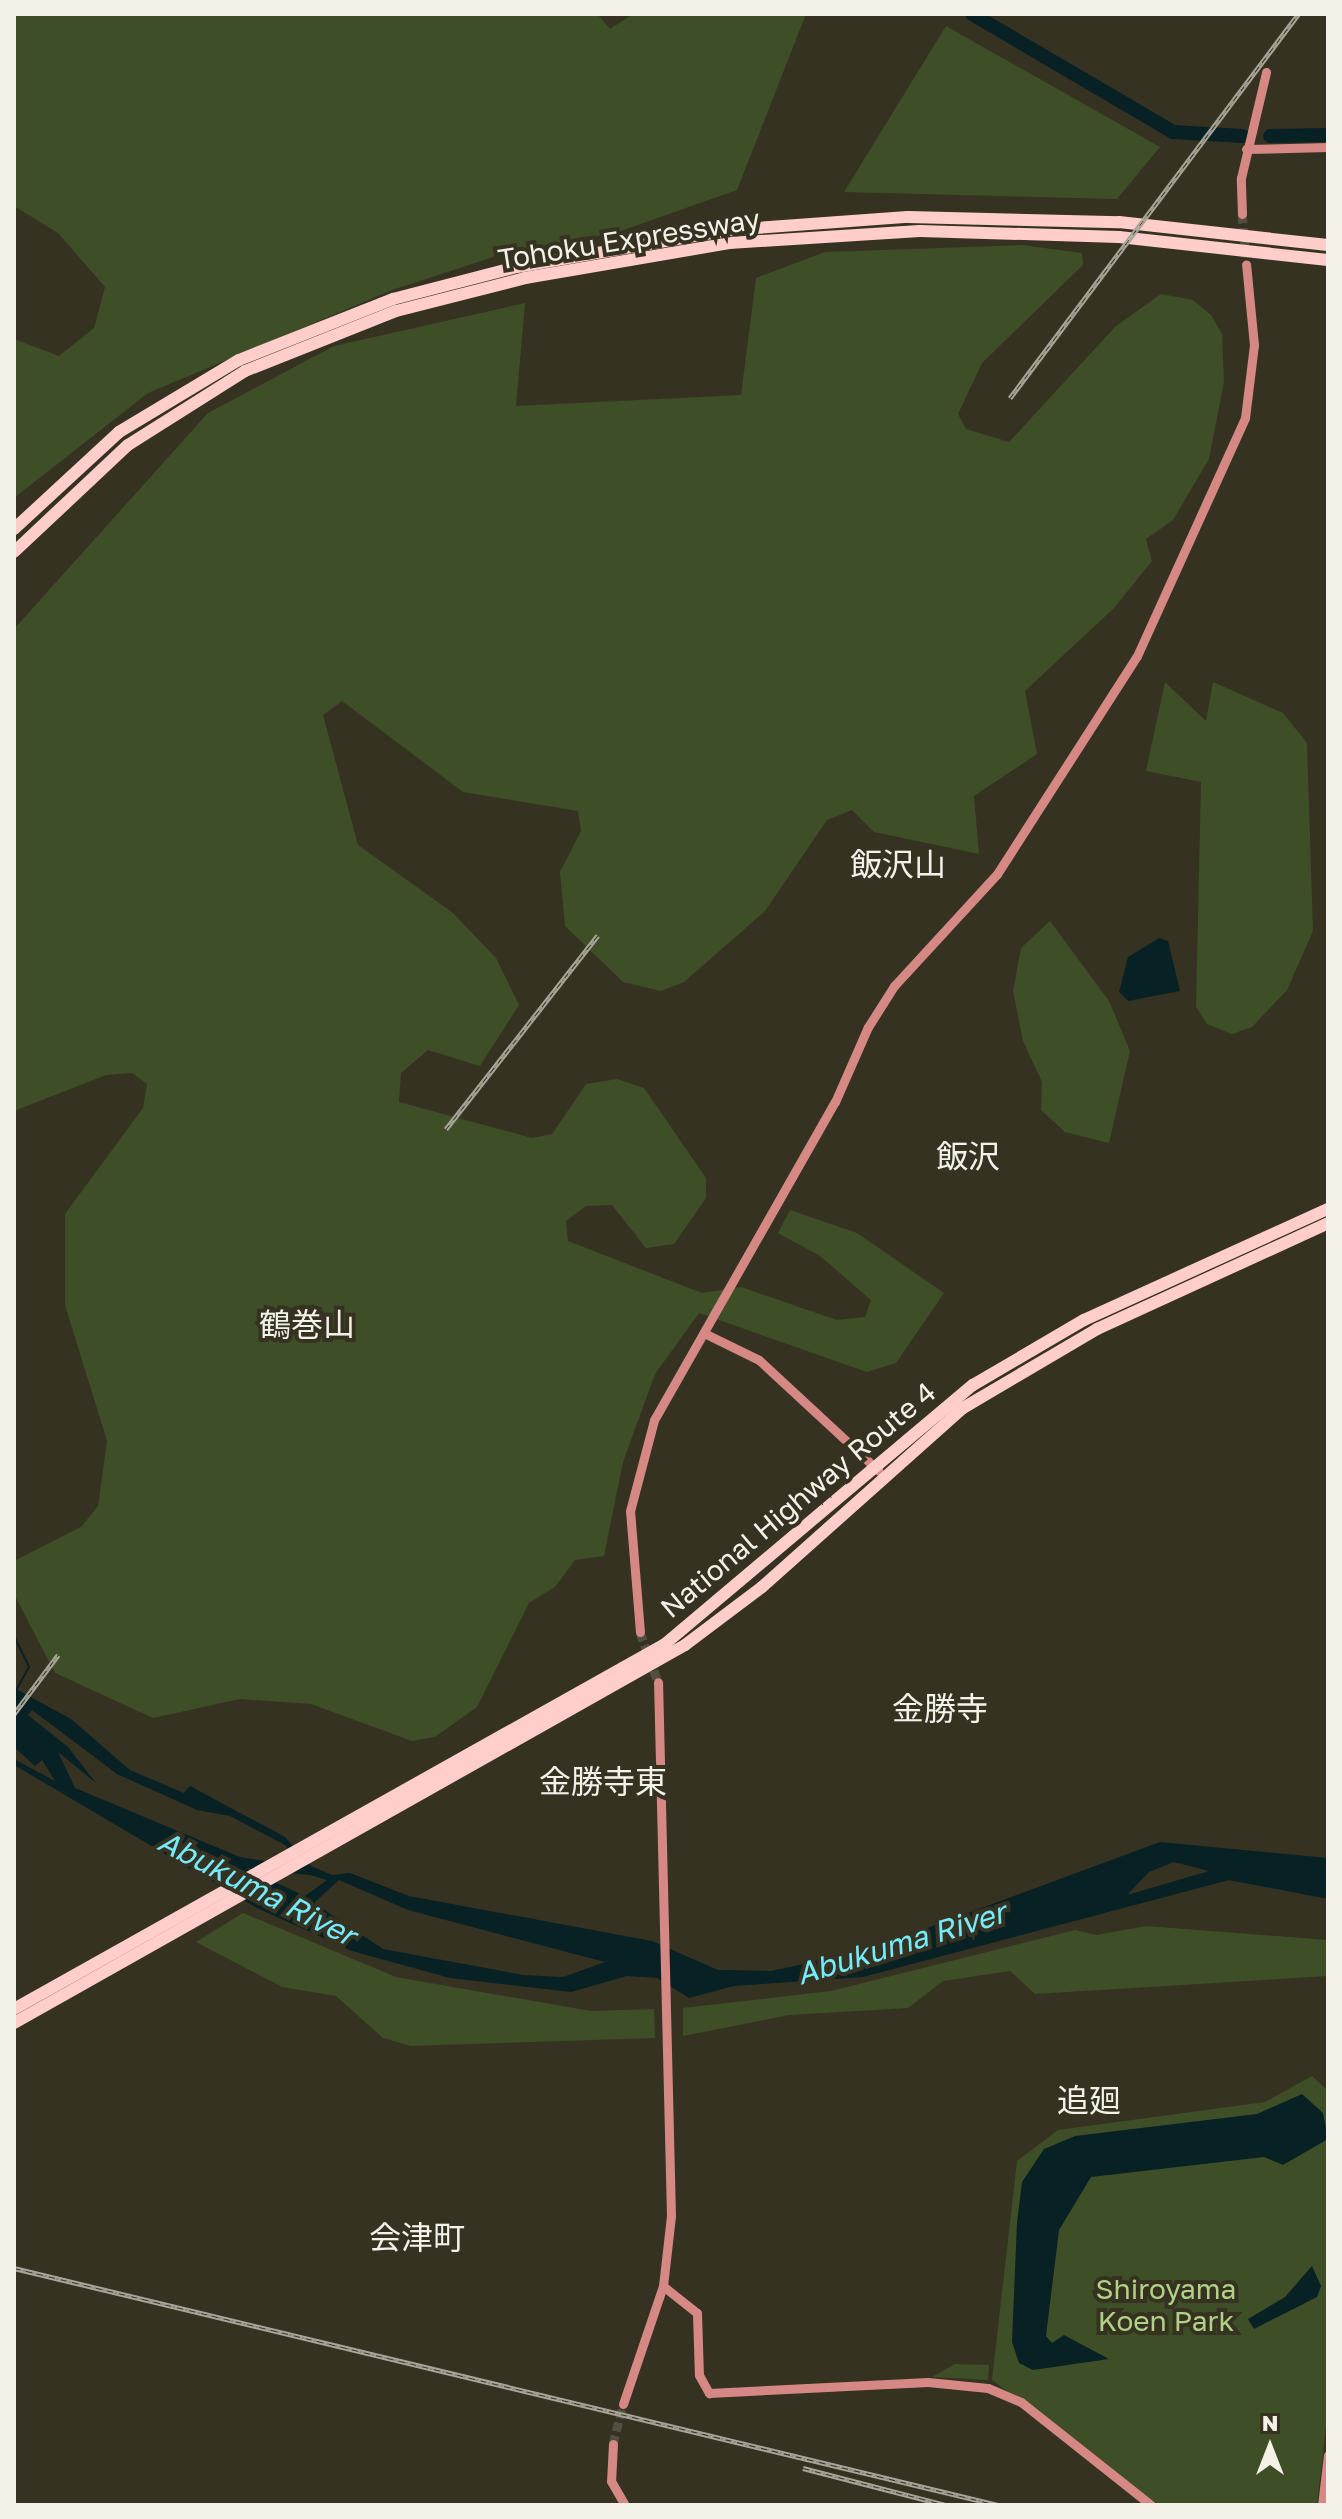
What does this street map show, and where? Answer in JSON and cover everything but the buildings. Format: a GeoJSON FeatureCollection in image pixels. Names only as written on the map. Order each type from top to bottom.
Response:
{"type":"FeatureCollection","features":[{"type":"Feature","properties":{"kind":"highway","name":"Tohoku Expressway"},"geometry":{"type":"LineString","coordinates":[[14,529],[90,455],[119,432],[228,365],[336,319],[453,283],[655,240],[986,217],[1119,222],[1328,245]]}},
{"type":"Feature","properties":{"kind":"highway","name":"Tohoku Expressway"},"geometry":{"type":"LineString","coordinates":[[14,552],[128,445],[245,371],[341,331],[483,288],[659,253],[804,237],[990,231],[1328,260]]}},
{"type":"Feature","properties":{"kind":"highway","name":"National Highway Route 4"},"geometry":{"type":"LineString","coordinates":[[14,2009],[330,1844],[685,1645],[880,1472],[941,1406],[1084,1320],[1328,1209]]}},
{"type":"Feature","properties":{"kind":"highway","name":"National Highway Route 4"},"geometry":{"type":"LineString","coordinates":[[14,2023],[315,1840],[665,1644],[963,1408],[1069,1345],[1328,1223]]}},
{"type":"Feature","properties":{"kind":"street"},"geometry":{"type":"LineString","coordinates":[[1242,214],[1246,149],[1266,72]]}},
{"type":"Feature","properties":{"kind":"street"},"geometry":{"type":"LineString","coordinates":[[1246,149],[1328,147]]}},
{"type":"Feature","properties":{"kind":"street"},"geometry":{"type":"LineString","coordinates":[[640,1632],[630,1511],[635,1479],[667,1392],[704,1333],[835,1102],[868,1027],[894,986],[997,874],[1137,656],[1245,418],[1254,345],[1246,264]]}},
{"type":"Feature","properties":{"kind":"street"},"geometry":{"type":"LineString","coordinates":[[704,1333],[759,1360],[880,1472]]}},
{"type":"Feature","properties":{"kind":"street"},"geometry":{"type":"LineString","coordinates":[[623,2404],[663,2286],[671,2216],[661,1912],[665,1747],[658,1682]]}},
{"type":"Feature","properties":{"kind":"street"},"geometry":{"type":"LineString","coordinates":[[663,2286],[697,2313],[699,2375],[709,2393],[937,2382],[988,2388],[1021,2402],[1151,2505]]}},
{"type":"Feature","properties":{"kind":"street"},"geometry":{"type":"LineString","coordinates":[[613,2444],[611,2481],[625,2505]]}},
{"type":"Feature","properties":{"kind":"street"},"geometry":{"type":"LineString","coordinates":[[1322,2505],[1328,2455]]}},
{"type":"Feature","properties":{"kind":"green space"},"geometry":{"type":"Polygon","coordinates":[[[14,14],[597,14],[610,29],[633,14],[806,14],[737,190],[615,233],[512,251],[392,290],[148,393],[14,498],[14,339],[59,356],[94,328],[105,287],[58,233],[14,206],[14,14]]]}},
{"type":"Feature","properties":{"kind":"green space"},"geometry":{"type":"Polygon","coordinates":[[[946,26],[1160,147],[1117,199],[844,192],[946,26]]]}},
{"type":"Feature","properties":{"kind":"green space"},"geometry":{"type":"Polygon","coordinates":[[[1022,245],[1082,253],[1083,265],[982,363],[958,414],[966,429],[1009,442],[1116,326],[1161,294],[1193,300],[1211,315],[1222,334],[1224,382],[1209,459],[1173,520],[1146,539],[1152,561],[1114,608],[1025,691],[1037,754],[974,796],[979,854],[874,832],[852,810],[827,820],[765,911],[684,982],[661,991],[623,982],[565,926],[560,872],[581,831],[578,811],[463,792],[342,701],[323,715],[358,845],[453,913],[496,958],[519,1005],[480,1066],[428,1050],[401,1073],[399,1102],[532,1138],[552,1134],[586,1084],[617,1079],[644,1088],[706,1178],[706,1198],[674,1244],[646,1248],[612,1205],[586,1206],[566,1221],[568,1241],[702,1293],[741,1287],[837,1320],[865,1317],[871,1300],[820,1256],[778,1233],[790,1210],[857,1233],[944,1293],[896,1363],[867,1372],[699,1313],[655,1374],[623,1462],[604,1556],[575,1560],[555,1587],[529,1603],[477,1707],[435,1737],[412,1741],[311,1704],[240,1699],[153,1718],[55,1673],[14,1594],[14,1561],[81,1527],[98,1506],[107,1441],[65,1305],[65,1214],[143,1108],[147,1084],[132,1073],[106,1075],[14,1111],[14,629],[208,413],[334,346],[525,303],[516,406],[741,395],[756,278],[825,252],[1022,245]]]}},
{"type":"Feature","properties":{"kind":"green space"},"geometry":{"type":"Polygon","coordinates":[[[1165,682],[1206,721],[1213,682],[1283,713],[1307,743],[1313,931],[1287,990],[1252,1027],[1232,1034],[1207,1024],[1196,1007],[1201,782],[1146,771],[1165,682]]]}},
{"type":"Feature","properties":{"kind":"green space"},"geometry":{"type":"Polygon","coordinates":[[[1050,921],[1109,1001],[1130,1051],[1109,1143],[1065,1132],[1041,1110],[1042,1082],[1023,1041],[1013,991],[1021,948],[1050,921]]]}},
{"type":"Feature","properties":{"kind":"green space"},"geometry":{"type":"Polygon","coordinates":[[[243,1913],[396,1977],[591,2011],[654,2009],[655,2038],[411,2046],[383,2038],[336,1996],[282,1987],[196,1942],[243,1913]]]}},
{"type":"Feature","properties":{"kind":"green space"},"geometry":{"type":"Polygon","coordinates":[[[1146,1926],[1328,1940],[1328,1976],[1035,1994],[1010,1971],[943,1981],[908,2008],[789,2015],[683,2036],[683,2008],[831,1991],[1075,1930],[1096,1935],[1146,1926]]]}},
{"type":"Feature","properties":{"kind":"green space","name":"Shiroyama Koen Park"},"geometry":{"type":"Polygon","coordinates":[[[1312,2076],[1328,2091],[1328,2409],[1317,2505],[1159,2505],[992,2380],[1017,2161],[1058,2130],[1265,2102],[1312,2076]]]}},
{"type":"Feature","properties":{"kind":"green space"},"geometry":{"type":"Polygon","coordinates":[[[955,2364],[989,2365],[988,2380],[932,2377],[955,2364]]]}},
{"type":"Feature","properties":{"kind":"water"},"geometry":{"type":"Polygon","coordinates":[[[1159,938],[1168,941],[1180,991],[1128,1001],[1119,992],[1128,957],[1159,938]]]}},
{"type":"Feature","properties":{"kind":"water","name":"Abukuma River"},"geometry":{"type":"Polygon","coordinates":[[[14,1688],[71,1719],[130,1770],[184,1793],[190,1786],[285,1837],[311,1866],[332,1875],[350,1873],[409,1896],[652,1941],[718,1970],[771,1971],[865,1951],[1160,1842],[1328,1858],[1328,1899],[1229,1880],[863,1977],[734,1986],[689,1998],[657,1978],[627,1976],[571,1992],[450,1978],[352,1951],[257,1908],[14,1765],[14,1759],[55,1781],[42,1760],[35,1766],[14,1747],[14,1688]],[[32,1710],[28,1715],[68,1747],[96,1783],[58,1752],[75,1788],[240,1857],[303,1867],[285,1845],[230,1816],[197,1810],[117,1774],[32,1710]],[[1174,1862],[1149,1872],[1127,1895],[1209,1871],[1174,1862]],[[245,1868],[305,1896],[327,1880],[310,1875],[245,1868]],[[339,1880],[314,1903],[383,1949],[523,1975],[563,1977],[605,1962],[408,1910],[339,1880]]]}},
{"type":"Feature","properties":{"kind":"water"},"geometry":{"type":"Polygon","coordinates":[[[1302,2094],[1323,2113],[1328,2139],[1283,2165],[1264,2157],[1091,2177],[1059,2230],[1046,2336],[1052,2343],[1064,2335],[1109,2359],[1033,2370],[1019,2363],[1012,2342],[1017,2223],[1022,2182],[1044,2149],[1075,2136],[1257,2114],[1302,2094]]]}},
{"type":"Feature","properties":{"kind":"water"},"geometry":{"type":"Polygon","coordinates":[[[1312,2266],[1321,2286],[1317,2297],[1254,2329],[1248,2319],[1285,2297],[1312,2266]]]}},
{"type":"Feature","properties":{"kind":"waterway"},"geometry":{"type":"LineString","coordinates":[[972,14],[1173,132],[1243,136]]}},
{"type":"Feature","properties":{"kind":"waterway"},"geometry":{"type":"LineString","coordinates":[[1270,136],[1328,135]]}},
{"type":"Feature","properties":{"kind":"waterway"},"geometry":{"type":"LineString","coordinates":[[14,1636],[29,1667],[14,1694]]}},
{"type":"Feature","properties":{"kind":"tunnel"},"geometry":{"type":"LineString","coordinates":[[1242,214],[1246,257]]}},
{"type":"Feature","properties":{"kind":"tunnel"},"geometry":{"type":"LineString","coordinates":[[640,1632],[658,1682]]}},
{"type":"Feature","properties":{"kind":"tunnel"},"geometry":{"type":"LineString","coordinates":[[613,2444],[623,2404]]}},
{"type":"Feature","properties":{"kind":"railway"},"geometry":{"type":"LineString","coordinates":[[1010,398],[1298,14]]}},
{"type":"Feature","properties":{"kind":"railway"},"geometry":{"type":"LineString","coordinates":[[446,1129],[598,935]]}},
{"type":"Feature","properties":{"kind":"railway"},"geometry":{"type":"LineString","coordinates":[[14,1714],[58,1655]]}},
{"type":"Feature","properties":{"kind":"railway"},"geometry":{"type":"LineString","coordinates":[[14,2268],[998,2505]]}},
{"type":"Feature","properties":{"kind":"railway"},"geometry":{"type":"LineString","coordinates":[[803,2468],[946,2505]]}},
{"type":"Feature","properties":{"kind":"district","name":"飯沢山"},"geometry":{"type":"Point","coordinates":[898,864]}},
{"type":"Feature","properties":{"kind":"district","name":"飯沢"},"geometry":{"type":"Point","coordinates":[968,1156]}},
{"type":"Feature","properties":{"kind":"district","name":"鶴巻山"},"geometry":{"type":"Point","coordinates":[307,1324]}},
{"type":"Feature","properties":{"kind":"district","name":"金勝寺"},"geometry":{"type":"Point","coordinates":[940,1708]}},
{"type":"Feature","properties":{"kind":"district","name":"金勝寺東"},"geometry":{"type":"Point","coordinates":[603,1781]}},
{"type":"Feature","properties":{"kind":"district","name":"追廻"},"geometry":{"type":"Point","coordinates":[1089,2100]}},
{"type":"Feature","properties":{"kind":"district","name":"会津町"},"geometry":{"type":"Point","coordinates":[417,2237]}}]}
